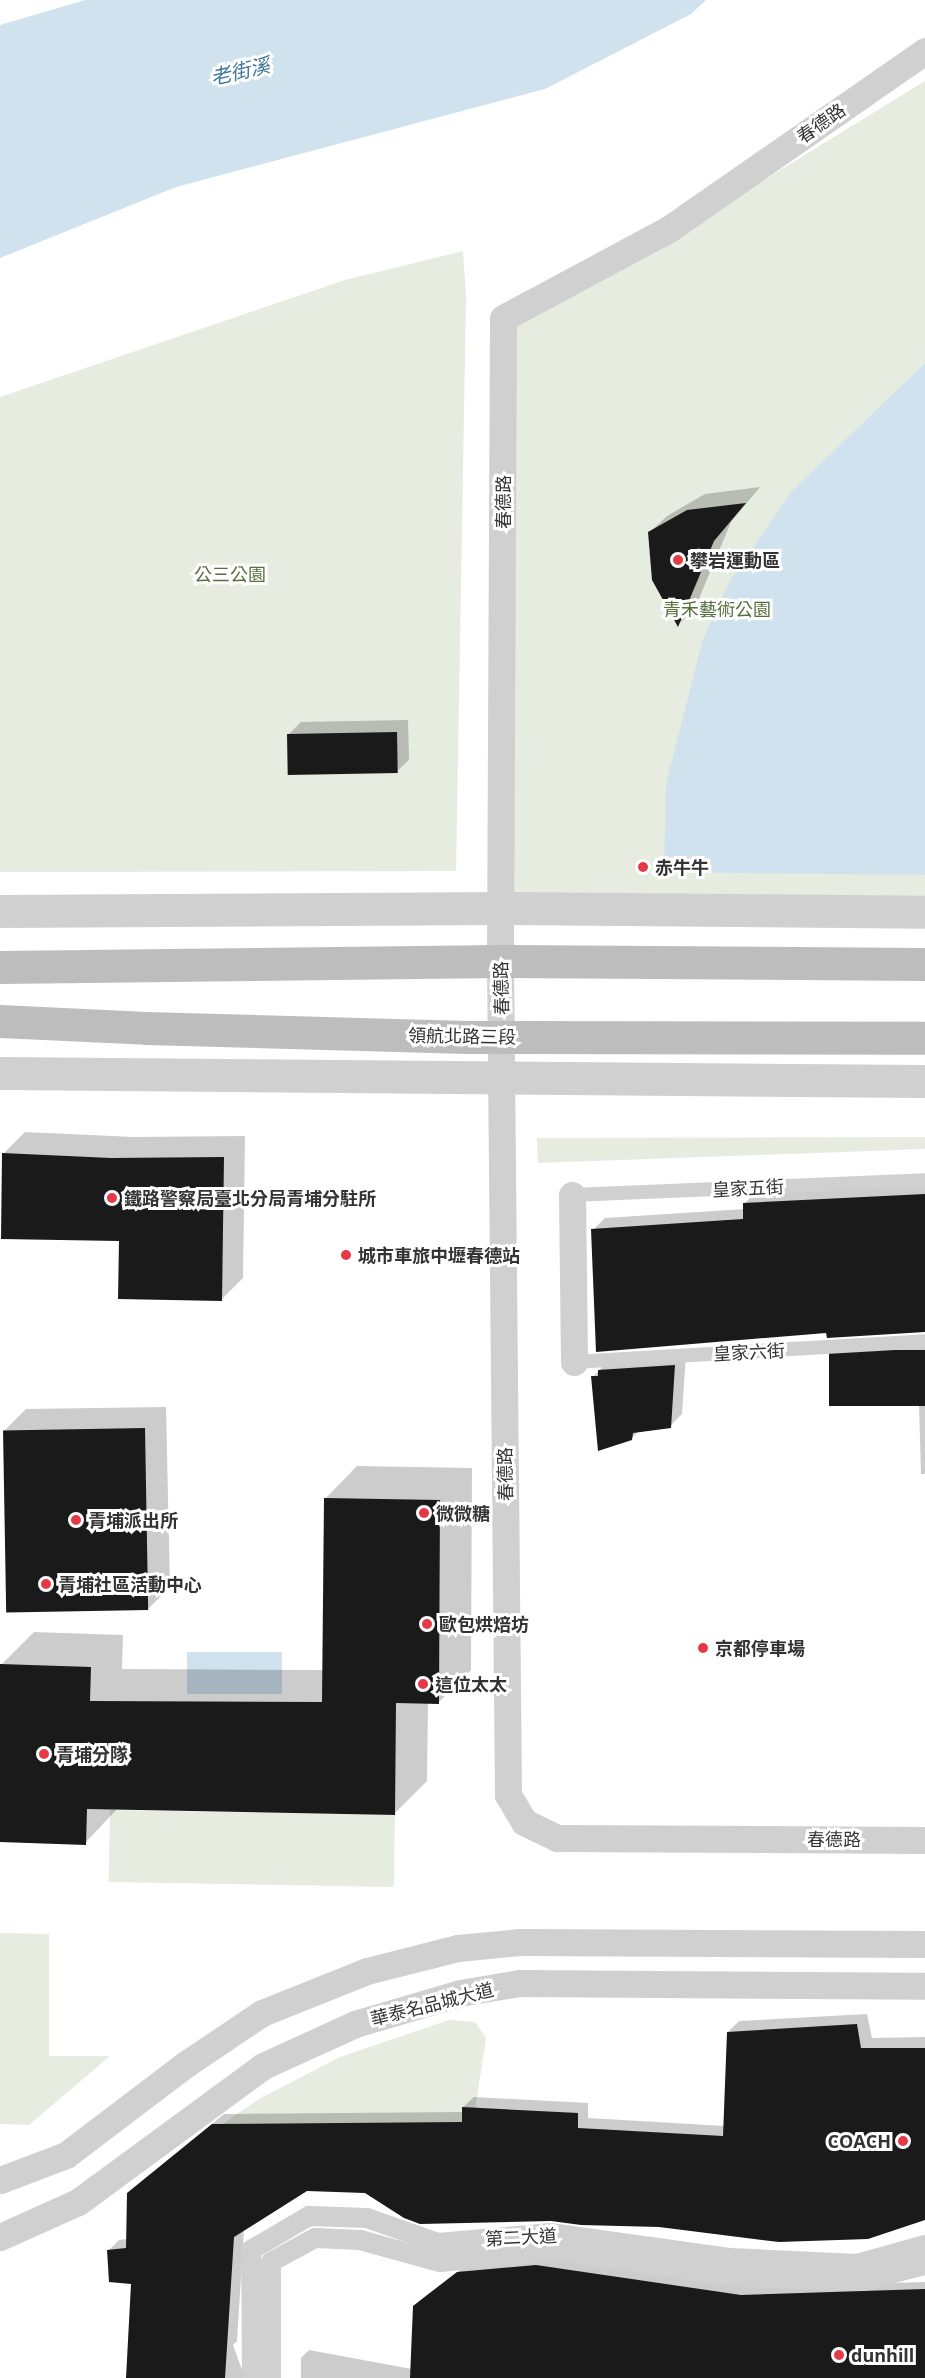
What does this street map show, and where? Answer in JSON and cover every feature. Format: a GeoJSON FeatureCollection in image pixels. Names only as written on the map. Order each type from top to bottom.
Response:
{"type":"FeatureCollection","features":[{"type":"Feature","properties":{"kind":"main road"},"geometry":{"type":"LineString","coordinates":[[0,967],[500,961],[925,964]]}},
{"type":"Feature","properties":{"kind":"main road","name":"領航北路三段"},"geometry":{"type":"LineString","coordinates":[[0,1021],[146,1028],[502,1037],[925,1038]]}},
{"type":"Feature","properties":{"kind":"street","name":"春德路"},"geometry":{"type":"LineString","coordinates":[[925,51],[669,229],[503,318],[500,961],[508,1795],[524,1822],[557,1838],[925,1840]]}},
{"type":"Feature","properties":{"kind":"street"},"geometry":{"type":"LineString","coordinates":[[0,911],[502,908],[925,912]]}},
{"type":"Feature","properties":{"kind":"street"},"geometry":{"type":"LineString","coordinates":[[0,1073],[925,1081]]}},
{"type":"Feature","properties":{"kind":"street"},"geometry":{"type":"LineString","coordinates":[[572,1195],[574,1362]]}},
{"type":"Feature","properties":{"kind":"street"},"geometry":{"type":"LineString","coordinates":[[0,2180],[66,2155],[186,2064],[262,2013],[367,1971],[401,1962],[458,1948],[520,1942],[925,1944]]}},
{"type":"Feature","properties":{"kind":"street","name":"華泰名品城大道"},"geometry":{"type":"LineString","coordinates":[[0,2237],[78,2202],[263,2066],[355,2024],[460,1993],[519,1983],[925,1986]]}},
{"type":"Feature","properties":{"kind":"street","name":"第二大道"},"geometry":{"type":"LineString","coordinates":[[251,2376],[251,2250],[309,2216],[366,2218],[438,2243],[550,2233],[743,2259],[857,2264],[925,2245]]}},
{"type":"Feature","properties":{"kind":"street","name":"第二大道"},"geometry":{"type":"LineString","coordinates":[[272,2378],[271,2262],[315,2238],[360,2240],[440,2262],[555,2252],[738,2277],[863,2281],[925,2265]]}},
{"type":"Feature","properties":{"kind":"lane","name":"皇家五街"},"geometry":{"type":"LineString","coordinates":[[572,1195],[925,1180]]}},
{"type":"Feature","properties":{"kind":"lane","name":"皇家六街"},"geometry":{"type":"LineString","coordinates":[[574,1362],[925,1341]]}},
{"type":"Feature","properties":{"kind":"green space","name":"青禾藝術公園"},"geometry":{"type":"Polygon","coordinates":[[[925,81],[925,901],[509,896],[510,322],[709,214],[925,81]]]}},
{"type":"Feature","properties":{"kind":"green space","name":"公三公園"},"geometry":{"type":"Polygon","coordinates":[[[463,251],[466,297],[456,871],[0,872],[0,397],[345,280],[463,251]]]}},
{"type":"Feature","properties":{"kind":"green space"},"geometry":{"type":"Polygon","coordinates":[[[925,1137],[925,1149],[538,1163],[537,1138],[925,1137]]]}},
{"type":"Feature","properties":{"kind":"green space"},"geometry":{"type":"Polygon","coordinates":[[[110,1810],[395,1815],[394,1887],[109,1882],[110,1810]]]}},
{"type":"Feature","properties":{"kind":"green space"},"geometry":{"type":"Polygon","coordinates":[[[0,1933],[49,1934],[49,2056],[110,2056],[29,2125],[0,2124],[0,1933]]]}},
{"type":"Feature","properties":{"kind":"green space"},"geometry":{"type":"Polygon","coordinates":[[[449,2020],[475,2022],[486,2038],[472,2130],[221,2125],[259,2099],[340,2057],[449,2020]]]}},
{"type":"Feature","properties":{"kind":"water","name":"老街溪"},"geometry":{"type":"Polygon","coordinates":[[[85,0],[706,0],[691,14],[545,89],[176,187],[0,258],[0,25],[85,0]]]}},
{"type":"Feature","properties":{"kind":"water"},"geometry":{"type":"Polygon","coordinates":[[[925,363],[925,875],[664,872],[666,784],[702,642],[729,582],[792,491],[925,363]]]}},
{"type":"Feature","properties":{"kind":"water"},"geometry":{"type":"Polygon","coordinates":[[[187,1652],[282,1652],[282,1694],[187,1694],[187,1652]]]}},
{"type":"Feature","properties":{"kind":"building","name":"攀岩運動區"},"geometry":{"type":"Polygon","coordinates":[[[746,503],[714,541],[678,627],[652,580],[648,532],[687,510],[746,503]]]}},
{"type":"Feature","properties":{"kind":"building"},"geometry":{"type":"Polygon","coordinates":[[[397,732],[398,773],[288,775],[287,734],[397,732]]]}},
{"type":"Feature","properties":{"kind":"building","name":"鐵路警察局臺北分局青埔分駐所"},"geometry":{"type":"Polygon","coordinates":[[[2,1153],[111,1158],[224,1157],[222,1301],[118,1299],[119,1241],[1,1239],[2,1153]]]}},
{"type":"Feature","properties":{"kind":"building"},"geometry":{"type":"Polygon","coordinates":[[[925,1194],[925,1332],[827,1338],[826,1333],[596,1352],[591,1229],[743,1219],[743,1203],[925,1194]]]}},
{"type":"Feature","properties":{"kind":"building"},"geometry":{"type":"Polygon","coordinates":[[[829,1350],[925,1350],[925,1406],[829,1406],[829,1350]]]}},
{"type":"Feature","properties":{"kind":"building"},"geometry":{"type":"Polygon","coordinates":[[[675,1365],[671,1428],[633,1433],[632,1440],[598,1451],[591,1376],[598,1376],[598,1370],[675,1365]]]}},
{"type":"Feature","properties":{"kind":"building","name":"青埔派出所"},"geometry":{"type":"Polygon","coordinates":[[[145,1428],[148,1610],[6,1612],[3,1430],[145,1428]]]}},
{"type":"Feature","properties":{"kind":"building"},"geometry":{"type":"Polygon","coordinates":[[[324,1498],[440,1500],[439,1704],[396,1703],[395,1815],[87,1809],[86,1845],[0,1842],[0,1664],[91,1667],[90,1701],[322,1702],[324,1498]]]}},
{"type":"Feature","properties":{"kind":"building"},"geometry":{"type":"Polygon","coordinates":[[[857,2024],[861,2048],[925,2048],[925,2220],[868,2239],[779,2242],[659,2227],[581,2225],[551,2221],[420,2224],[404,2218],[365,2193],[307,2191],[234,2237],[225,2378],[126,2378],[131,2284],[109,2282],[107,2250],[126,2248],[127,2193],[212,2124],[462,2122],[462,2107],[578,2113],[578,2128],[723,2136],[727,2032],[857,2024]]]}},
{"type":"Feature","properties":{"kind":"building"},"geometry":{"type":"Polygon","coordinates":[[[536,2265],[741,2295],[925,2289],[925,2378],[410,2378],[413,2306],[457,2272],[536,2265]]]}},
{"type":"Feature","properties":{"kind":"place","name":"攀岩運動區"},"geometry":{"type":"Point","coordinates":[678,560]}},
{"type":"Feature","properties":{"kind":"place","name":"赤牛牛"},"geometry":{"type":"Point","coordinates":[643,867]}},
{"type":"Feature","properties":{"kind":"place","name":"鐵路警察局臺北分局青埔分駐所"},"geometry":{"type":"Point","coordinates":[112,1198]}},
{"type":"Feature","properties":{"kind":"place","name":"城市車旅中壢春德站"},"geometry":{"type":"Point","coordinates":[346,1255]}},
{"type":"Feature","properties":{"kind":"place","name":"微微糖"},"geometry":{"type":"Point","coordinates":[424,1513]}},
{"type":"Feature","properties":{"kind":"place","name":"青埔派出所"},"geometry":{"type":"Point","coordinates":[76,1520]}},
{"type":"Feature","properties":{"kind":"place","name":"青埔社區活動中心"},"geometry":{"type":"Point","coordinates":[46,1584]}},
{"type":"Feature","properties":{"kind":"place","name":"歐包烘焙坊"},"geometry":{"type":"Point","coordinates":[427,1624]}},
{"type":"Feature","properties":{"kind":"place","name":"京都停車場"},"geometry":{"type":"Point","coordinates":[703,1648]}},
{"type":"Feature","properties":{"kind":"place","name":"這位太太"},"geometry":{"type":"Point","coordinates":[423,1684]}},
{"type":"Feature","properties":{"kind":"place","name":"青埔分隊"},"geometry":{"type":"Point","coordinates":[44,1754]}},
{"type":"Feature","properties":{"kind":"place","name":"COACH"},"geometry":{"type":"Point","coordinates":[903,2141]}},
{"type":"Feature","properties":{"kind":"place","name":"dunhill"},"geometry":{"type":"Point","coordinates":[839,2355]}}]}
